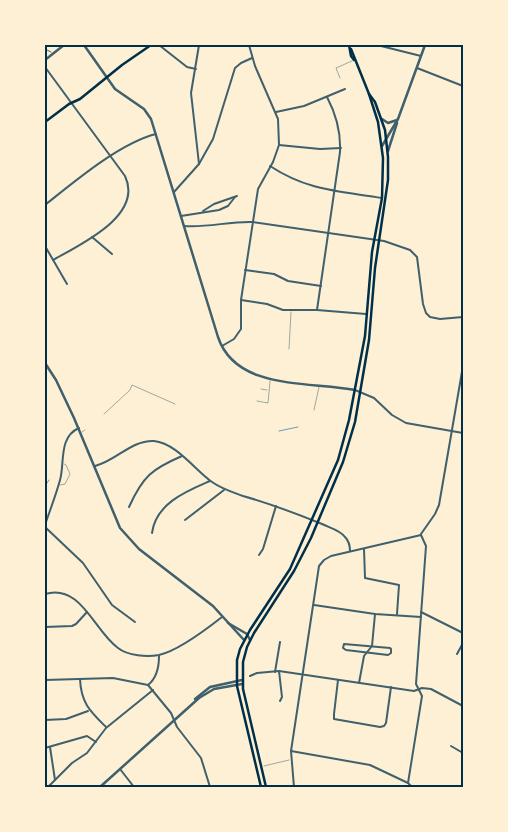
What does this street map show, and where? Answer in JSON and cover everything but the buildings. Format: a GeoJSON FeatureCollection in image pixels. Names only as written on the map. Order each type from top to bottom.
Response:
{"type":"FeatureCollection","features":[{"type":"Feature","properties":{"kind":"main road"},"geometry":{"type":"LineString","coordinates":[[45,122],[71,103],[80,99],[151,45]]}},
{"type":"Feature","properties":{"kind":"main road"},"geometry":{"type":"LineString","coordinates":[[261,787],[236,683],[236,666],[247,634],[290,569],[313,520],[340,453],[349,420],[365,339],[374,240],[382,198],[383,158],[379,124],[355,60],[351,56],[349,45]]}},
{"type":"Feature","properties":{"kind":"main road"},"geometry":{"type":"LineString","coordinates":[[266,787],[242,682],[243,662],[250,640],[294,571],[318,522],[343,462],[355,422],[371,328],[374,277],[388,173],[388,152],[382,119],[372,96],[369,94]]}},
{"type":"Feature","properties":{"kind":"street"},"geometry":{"type":"LineString","coordinates":[[45,60],[64,45]]}},
{"type":"Feature","properties":{"kind":"street"},"geometry":{"type":"LineString","coordinates":[[84,45],[118,92],[144,109],[151,119],[222,346],[231,358],[244,369],[262,378],[355,390],[374,398],[396,418],[406,423],[463,433]]}},
{"type":"Feature","properties":{"kind":"street"},"geometry":{"type":"LineString","coordinates":[[159,45],[187,68],[196,69]]}},
{"type":"Feature","properties":{"kind":"street"},"geometry":{"type":"LineString","coordinates":[[199,164],[191,93],[200,45]]}},
{"type":"Feature","properties":{"kind":"street"},"geometry":{"type":"LineString","coordinates":[[222,346],[234,339],[241,329],[241,300],[258,189],[279,145],[279,126],[276,112],[252,58],[249,45]]}},
{"type":"Feature","properties":{"kind":"street"},"geometry":{"type":"LineString","coordinates":[[377,45],[421,56]]}},
{"type":"Feature","properties":{"kind":"street"},"geometry":{"type":"LineString","coordinates":[[388,152],[425,45]]}},
{"type":"Feature","properties":{"kind":"street"},"geometry":{"type":"LineString","coordinates":[[45,49],[50,52]]}},
{"type":"Feature","properties":{"kind":"street"},"geometry":{"type":"LineString","coordinates":[[174,192],[199,164],[215,135],[233,73],[238,65],[252,58]]}},
{"type":"Feature","properties":{"kind":"street"},"geometry":{"type":"LineString","coordinates":[[45,67],[127,180],[127,195],[124,204],[112,222],[92,237],[53,260]]}},
{"type":"Feature","properties":{"kind":"street"},"geometry":{"type":"LineString","coordinates":[[417,68],[463,86]]}},
{"type":"Feature","properties":{"kind":"street"},"geometry":{"type":"LineString","coordinates":[[276,112],[304,106],[345,89]]}},
{"type":"Feature","properties":{"kind":"street"},"geometry":{"type":"LineString","coordinates":[[317,310],[340,148],[338,123],[327,97]]}},
{"type":"Feature","properties":{"kind":"street"},"geometry":{"type":"LineString","coordinates":[[382,119],[388,123],[398,119]]}},
{"type":"Feature","properties":{"kind":"street"},"geometry":{"type":"LineString","coordinates":[[382,146],[398,119]]}},
{"type":"Feature","properties":{"kind":"street"},"geometry":{"type":"LineString","coordinates":[[45,204],[110,156],[147,136],[156,134]]}},
{"type":"Feature","properties":{"kind":"street"},"geometry":{"type":"LineString","coordinates":[[279,145],[320,150],[340,148]]}},
{"type":"Feature","properties":{"kind":"street"},"geometry":{"type":"LineString","coordinates":[[270,166],[300,182],[335,192],[382,198]]}},
{"type":"Feature","properties":{"kind":"street"},"geometry":{"type":"LineString","coordinates":[[181,216],[202,213],[219,210],[228,206],[236,196],[214,204],[202,213]]}},
{"type":"Feature","properties":{"kind":"street"},"geometry":{"type":"LineString","coordinates":[[184,226],[243,221],[253,222],[374,240],[410,250],[417,257],[422,304],[426,313],[440,319],[463,317]]}},
{"type":"Feature","properties":{"kind":"street"},"geometry":{"type":"LineString","coordinates":[[92,237],[112,254]]}},
{"type":"Feature","properties":{"kind":"street"},"geometry":{"type":"LineString","coordinates":[[45,246],[67,284]]}},
{"type":"Feature","properties":{"kind":"street"},"geometry":{"type":"LineString","coordinates":[[245,270],[274,274],[288,281],[321,286]]}},
{"type":"Feature","properties":{"kind":"street"},"geometry":{"type":"LineString","coordinates":[[241,300],[261,302],[291,311],[317,310],[368,314]]}},
{"type":"Feature","properties":{"kind":"street"},"geometry":{"type":"LineString","coordinates":[[45,363],[64,395],[80,430],[117,523],[139,549],[213,606],[244,640]]}},
{"type":"Feature","properties":{"kind":"street"},"geometry":{"type":"LineString","coordinates":[[294,787],[291,751],[317,571],[320,564],[329,557],[421,535],[433,519],[438,506],[463,366]]}},
{"type":"Feature","properties":{"kind":"street"},"geometry":{"type":"LineString","coordinates":[[80,430],[71,434],[64,447],[59,485],[45,526],[83,564],[112,605],[135,622]]}},
{"type":"Feature","properties":{"kind":"street"},"geometry":{"type":"LineString","coordinates":[[95,466],[134,445],[148,441],[165,444],[182,456],[210,481],[224,490],[288,509],[336,530],[346,537],[350,552]]}},
{"type":"Feature","properties":{"kind":"street"},"geometry":{"type":"LineString","coordinates":[[129,507],[140,486],[152,471],[182,456]]}},
{"type":"Feature","properties":{"kind":"street"},"geometry":{"type":"LineString","coordinates":[[152,533],[159,516],[172,500],[210,481]]}},
{"type":"Feature","properties":{"kind":"street"},"geometry":{"type":"LineString","coordinates":[[185,520],[224,490]]}},
{"type":"Feature","properties":{"kind":"street"},"geometry":{"type":"LineString","coordinates":[[259,555],[276,506]]}},
{"type":"Feature","properties":{"kind":"street"},"geometry":{"type":"LineString","coordinates":[[408,782],[422,696],[416,684],[426,546],[421,535]]}},
{"type":"Feature","properties":{"kind":"street"},"geometry":{"type":"LineString","coordinates":[[364,549],[365,578],[399,585],[397,615]]}},
{"type":"Feature","properties":{"kind":"street"},"geometry":{"type":"LineString","coordinates":[[45,594],[57,592],[67,594],[87,612],[118,648],[136,654],[159,655],[176,648],[222,617]]}},
{"type":"Feature","properties":{"kind":"street"},"geometry":{"type":"LineString","coordinates":[[313,605],[375,614],[421,617]]}},
{"type":"Feature","properties":{"kind":"street"},"geometry":{"type":"LineString","coordinates":[[45,628],[72,626],[87,612]]}},
{"type":"Feature","properties":{"kind":"street"},"geometry":{"type":"LineString","coordinates":[[421,612],[463,633]]}},
{"type":"Feature","properties":{"kind":"street"},"geometry":{"type":"LineString","coordinates":[[359,683],[365,653],[372,646],[375,614]]}},
{"type":"Feature","properties":{"kind":"street"},"geometry":{"type":"LineString","coordinates":[[227,622],[247,634],[250,640]]}},
{"type":"Feature","properties":{"kind":"street"},"geometry":{"type":"LineString","coordinates":[[275,672],[280,642]]}},
{"type":"Feature","properties":{"kind":"street"},"geometry":{"type":"LineString","coordinates":[[457,654],[463,643]]}},
{"type":"Feature","properties":{"kind":"street"},"geometry":{"type":"LineString","coordinates":[[345,644],[372,646],[390,648],[391,653],[388,655],[365,653],[346,650],[343,646],[345,644]]}},
{"type":"Feature","properties":{"kind":"street"},"geometry":{"type":"LineString","coordinates":[[148,686],[152,683],[158,670],[159,655]]}},
{"type":"Feature","properties":{"kind":"street"},"geometry":{"type":"LineString","coordinates":[[279,671],[282,696],[280,701]]}},
{"type":"Feature","properties":{"kind":"street"},"geometry":{"type":"LineString","coordinates":[[250,676],[257,673],[279,671],[414,691],[431,689],[463,706]]}},
{"type":"Feature","properties":{"kind":"street"},"geometry":{"type":"LineString","coordinates":[[45,680],[113,678],[148,686],[170,711],[177,727],[202,760],[210,787]]}},
{"type":"Feature","properties":{"kind":"street"},"geometry":{"type":"LineString","coordinates":[[80,679],[80,692],[85,704],[106,728]]}},
{"type":"Feature","properties":{"kind":"street"},"geometry":{"type":"LineString","coordinates":[[338,680],[334,719],[380,727],[386,723],[391,687]]}},
{"type":"Feature","properties":{"kind":"street"},"geometry":{"type":"LineString","coordinates":[[100,787],[191,704],[214,689],[242,682]]}},
{"type":"Feature","properties":{"kind":"street"},"geometry":{"type":"LineString","coordinates":[[48,787],[72,763],[87,752],[106,728],[153,690]]}},
{"type":"Feature","properties":{"kind":"street"},"geometry":{"type":"LineString","coordinates":[[45,720],[66,719],[89,710]]}},
{"type":"Feature","properties":{"kind":"street"},"geometry":{"type":"LineString","coordinates":[[45,748],[87,736],[96,742]]}},
{"type":"Feature","properties":{"kind":"street"},"geometry":{"type":"LineString","coordinates":[[451,746],[463,753]]}},
{"type":"Feature","properties":{"kind":"street"},"geometry":{"type":"LineString","coordinates":[[50,747],[55,780]]}},
{"type":"Feature","properties":{"kind":"street"},"geometry":{"type":"LineString","coordinates":[[291,751],[370,765],[408,782],[412,787]]}},
{"type":"Feature","properties":{"kind":"street"},"geometry":{"type":"LineString","coordinates":[[120,769],[134,787]]}},
{"type":"Feature","properties":{"kind":"lane"},"geometry":{"type":"LineString","coordinates":[[340,78],[336,68],[355,60]]}},
{"type":"Feature","properties":{"kind":"lane"},"geometry":{"type":"LineString","coordinates":[[289,349],[291,311]]}},
{"type":"Feature","properties":{"kind":"lane"},"geometry":{"type":"LineString","coordinates":[[257,401],[268,403],[270,379]]}},
{"type":"Feature","properties":{"kind":"lane"},"geometry":{"type":"LineString","coordinates":[[104,414],[130,390],[132,385],[175,404]]}},
{"type":"Feature","properties":{"kind":"lane"},"geometry":{"type":"LineString","coordinates":[[314,410],[319,385]]}},
{"type":"Feature","properties":{"kind":"lane"},"geometry":{"type":"LineString","coordinates":[[261,389],[269,390]]}},
{"type":"Feature","properties":{"kind":"lane"},"geometry":{"type":"LineString","coordinates":[[80,430],[85,430]]}},
{"type":"Feature","properties":{"kind":"lane"},"geometry":{"type":"LineString","coordinates":[[59,485],[65,484],[70,474],[66,465],[63,464]]}},
{"type":"Feature","properties":{"kind":"lane"},"geometry":{"type":"LineString","coordinates":[[264,766],[291,759]]}},
{"type":"Feature","properties":{"kind":"waterway"},"geometry":{"type":"LineString","coordinates":[[279,431],[298,427]]}},
{"type":"Feature","properties":{"kind":"waterway"},"geometry":{"type":"LineString","coordinates":[[45,486],[49,480]]}}]}
